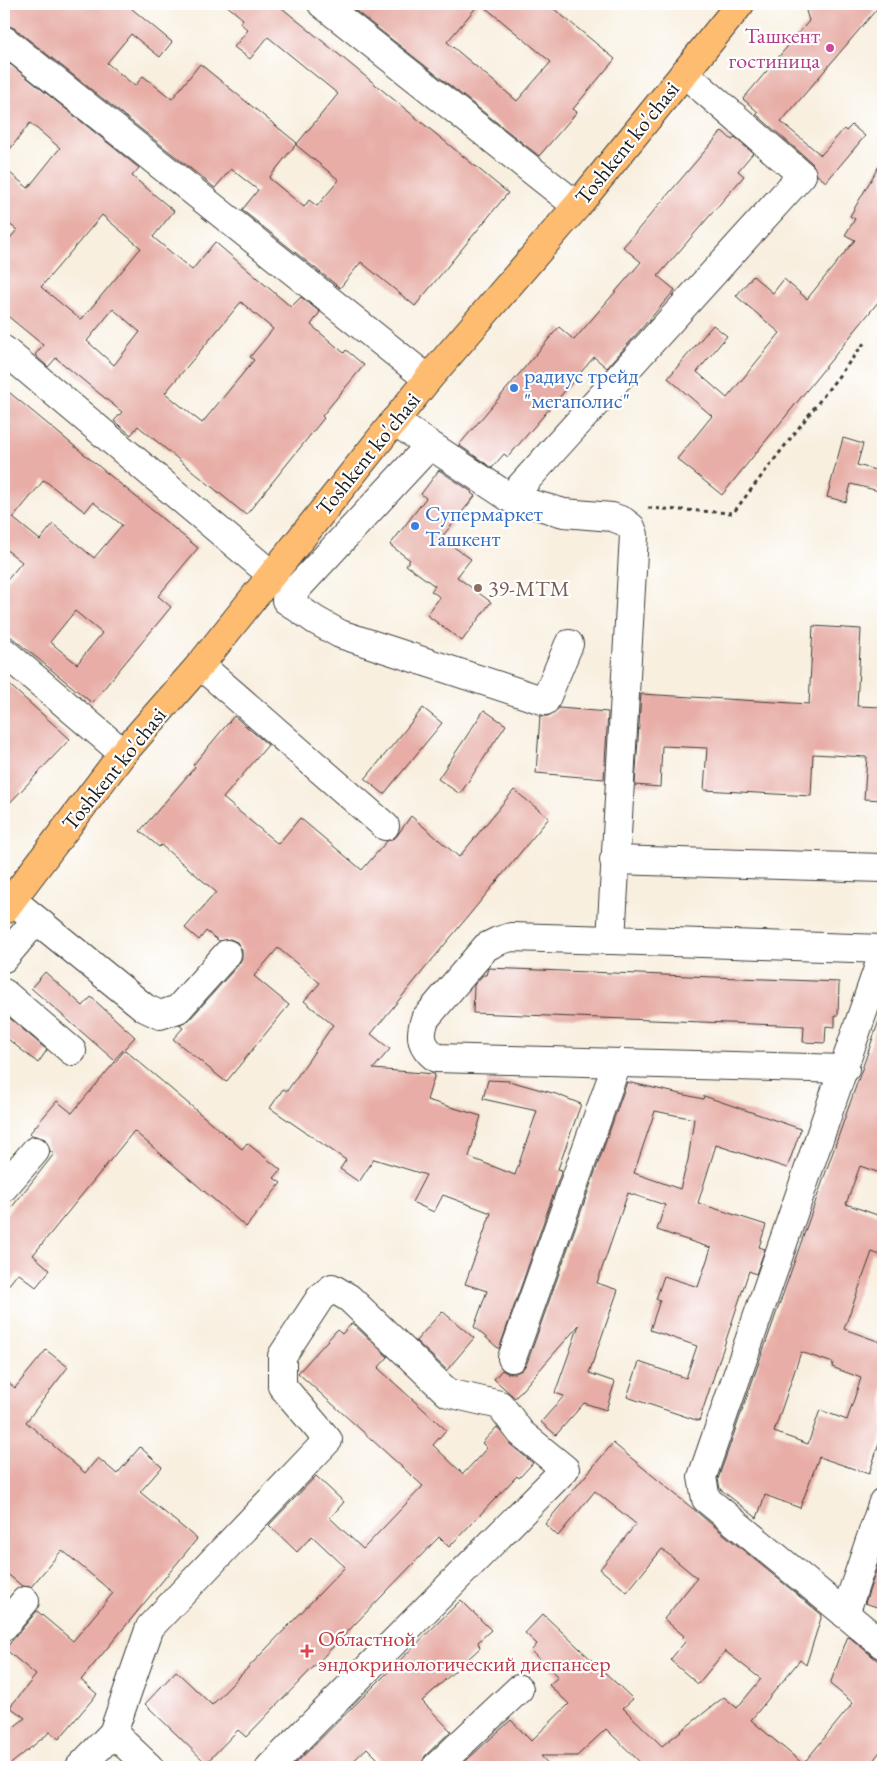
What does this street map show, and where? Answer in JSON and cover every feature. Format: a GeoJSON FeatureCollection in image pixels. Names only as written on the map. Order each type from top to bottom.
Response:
{"type":"FeatureCollection","features":[{"type":"Feature","properties":{"kind":"main road","name":"Toshkent ko'chasi"},"geometry":{"type":"LineString","coordinates":[[8,905],[123,753],[200,665],[428,379],[577,206],[740,4]]}},
{"type":"Feature","properties":{"kind":"street"},"geometry":{"type":"LineString","coordinates":[[322,4],[577,206]]}},
{"type":"Feature","properties":{"kind":"street"},"geometry":{"type":"LineString","coordinates":[[4,40],[428,379]]}},
{"type":"Feature","properties":{"kind":"street"},"geometry":{"type":"LineString","coordinates":[[510,498],[802,175],[684,73]]}},
{"type":"Feature","properties":{"kind":"street"},"geometry":{"type":"LineString","coordinates":[[4,350],[272,575]]}},
{"type":"Feature","properties":{"kind":"street"},"geometry":{"type":"LineString","coordinates":[[394,421],[510,498],[564,513],[612,517],[623,521],[631,527],[634,535],[614,860],[611,940]]}},
{"type":"Feature","properties":{"kind":"street"},"geometry":{"type":"LineString","coordinates":[[429,446],[286,600],[340,634],[545,700],[569,644]]}},
{"type":"Feature","properties":{"kind":"street"},"geometry":{"type":"LineString","coordinates":[[4,652],[123,753]]}},
{"type":"Feature","properties":{"kind":"street"},"geometry":{"type":"LineString","coordinates":[[200,665],[385,826]]}},
{"type":"Feature","properties":{"kind":"street"},"geometry":{"type":"LineString","coordinates":[[614,860],[883,868]]}},
{"type":"Feature","properties":{"kind":"street"},"geometry":{"type":"LineString","coordinates":[[8,905],[36,920],[145,1008],[160,1016],[178,1009],[227,954]]}},
{"type":"Feature","properties":{"kind":"street"},"geometry":{"type":"LineString","coordinates":[[4,958],[36,920]]}},
{"type":"Feature","properties":{"kind":"street"},"geometry":{"type":"LineString","coordinates":[[845,1069],[436,1058],[426,1050],[421,1032],[425,1019],[486,948],[498,941],[511,937],[883,949]]}},
{"type":"Feature","properties":{"kind":"street"},"geometry":{"type":"LineString","coordinates":[[883,954],[845,1069],[702,1477],[706,1499],[883,1644]]}},
{"type":"Feature","properties":{"kind":"street"},"geometry":{"type":"LineString","coordinates":[[4,993],[72,1051]]}},
{"type":"Feature","properties":{"kind":"street"},"geometry":{"type":"LineString","coordinates":[[512,1358],[617,1063]]}},
{"type":"Feature","properties":{"kind":"street"},"geometry":{"type":"LineString","coordinates":[[4,1187],[35,1151]]}},
{"type":"Feature","properties":{"kind":"street"},"geometry":{"type":"LineString","coordinates":[[80,1767],[113,1733],[150,1627],[328,1440],[282,1386],[282,1356],[320,1298],[332,1288],[348,1298],[448,1393],[500,1405],[521,1434],[565,1469],[270,1767]]}},
{"type":"Feature","properties":{"kind":"street"},"geometry":{"type":"LineString","coordinates":[[845,1614],[883,1502]]}},
{"type":"Feature","properties":{"kind":"street"},"geometry":{"type":"LineString","coordinates":[[4,1626],[25,1601]]}},
{"type":"Feature","properties":{"kind":"street"},"geometry":{"type":"LineString","coordinates":[[436,1767],[519,1689]]}},
{"type":"Feature","properties":{"kind":"street"},"geometry":{"type":"LineString","coordinates":[[113,1733],[150,1767]]}},
{"type":"Feature","properties":{"kind":"path"},"geometry":{"type":"LineString","coordinates":[[644,507],[733,513],[865,342]]}},
{"type":"Feature","properties":{"kind":"building"},"geometry":{"type":"Polygon","coordinates":[[[4,4],[126,4],[172,42],[160,57],[131,34],[107,63],[135,86],[143,76],[172,99],[200,64],[297,143],[269,178],[304,207],[309,200],[317,206],[339,180],[296,145],[338,94],[268,37],[250,59],[234,47],[248,30],[240,23],[243,19],[225,4],[277,4],[508,193],[415,306],[361,262],[340,288],[242,210],[258,190],[231,169],[215,188],[14,28],[4,25],[4,4]]]}},
{"type":"Feature","properties":{"kind":"building"},"geometry":{"type":"Polygon","coordinates":[[[347,4],[479,4],[447,42],[517,101],[551,62],[481,4],[548,4],[615,59],[573,109],[577,112],[539,156],[347,4]]]}},
{"type":"Feature","properties":{"kind":"building"},"geometry":{"type":"Polygon","coordinates":[[[804,4],[881,4],[781,122],[821,155],[844,129],[846,131],[852,125],[865,136],[826,182],[817,175],[812,163],[756,114],[758,112],[743,99],[809,21],[804,4]]]}},
{"type":"Feature","properties":{"kind":"building"},"geometry":{"type":"Polygon","coordinates":[[[10,64],[139,168],[132,176],[174,211],[153,237],[192,270],[215,242],[291,307],[301,297],[320,312],[311,325],[344,353],[346,350],[364,365],[246,515],[138,426],[131,435],[114,421],[122,412],[56,358],[48,367],[35,355],[43,345],[4,313],[4,245],[17,230],[4,220],[4,168],[28,188],[60,148],[30,123],[4,157],[4,74],[10,64]],[[102,215],[41,287],[81,320],[141,248],[102,215]],[[241,302],[165,393],[202,423],[254,360],[250,357],[273,329],[241,302]],[[113,309],[87,341],[114,365],[140,332],[113,309]]]}},
{"type":"Feature","properties":{"kind":"building"},"geometry":{"type":"Polygon","coordinates":[[[722,131],[732,140],[735,138],[753,153],[738,171],[744,176],[658,276],[675,290],[607,368],[594,357],[508,457],[504,454],[492,468],[459,445],[559,327],[574,340],[641,262],[623,247],[722,131]]]}},
{"type":"Feature","properties":{"kind":"building"},"geometry":{"type":"Polygon","coordinates":[[[883,159],[883,296],[722,495],[677,459],[712,416],[668,378],[713,325],[727,336],[697,372],[727,398],[780,333],[736,296],[753,276],[773,293],[784,279],[807,299],[855,240],[845,235],[855,219],[850,216],[883,159]]]}},
{"type":"Feature","properties":{"kind":"building"},"geometry":{"type":"Polygon","coordinates":[[[4,388],[198,548],[158,596],[171,607],[92,703],[4,631],[4,584],[22,562],[4,548],[4,388]],[[44,480],[13,518],[40,540],[53,524],[94,558],[122,525],[93,502],[85,512],[44,480]],[[75,611],[50,642],[77,664],[102,633],[75,611]]]}},
{"type":"Feature","properties":{"kind":"building"},"geometry":{"type":"Polygon","coordinates":[[[843,438],[863,444],[857,465],[883,472],[883,492],[851,484],[846,502],[827,497],[843,438]]]}},
{"type":"Feature","properties":{"kind":"building","name":"39-MTM"},"geometry":{"type":"Polygon","coordinates":[[[439,470],[475,496],[441,538],[471,559],[457,577],[491,602],[462,641],[427,615],[440,597],[431,591],[435,586],[406,565],[410,560],[390,545],[426,498],[421,494],[439,470]]]}},
{"type":"Feature","properties":{"kind":"building"},"geometry":{"type":"Polygon","coordinates":[[[813,626],[861,629],[857,706],[883,707],[883,800],[864,799],[867,757],[813,754],[811,796],[704,790],[707,748],[662,746],[660,787],[635,785],[641,694],[809,704],[813,626]]]}},
{"type":"Feature","properties":{"kind":"building"},"geometry":{"type":"Polygon","coordinates":[[[4,680],[70,739],[4,809],[4,680]]]}},
{"type":"Feature","properties":{"kind":"building"},"geometry":{"type":"Polygon","coordinates":[[[423,708],[442,723],[384,794],[365,779],[423,708]]]}},
{"type":"Feature","properties":{"kind":"building"},"geometry":{"type":"Polygon","coordinates":[[[559,708],[608,712],[604,779],[536,773],[540,716],[548,716],[559,708]]]}},
{"type":"Feature","properties":{"kind":"building"},"geometry":{"type":"Polygon","coordinates":[[[484,710],[506,725],[460,794],[438,779],[484,710]]]}},
{"type":"Feature","properties":{"kind":"building"},"geometry":{"type":"Polygon","coordinates":[[[234,716],[268,745],[223,798],[278,844],[300,818],[362,870],[387,841],[396,837],[411,816],[459,857],[514,790],[549,818],[371,1034],[390,1049],[373,1069],[435,1074],[427,1100],[481,1116],[469,1157],[515,1175],[537,1111],[483,1099],[488,1080],[509,1081],[556,1094],[581,1104],[558,1169],[562,1170],[499,1349],[474,1327],[487,1291],[465,1284],[491,1213],[443,1195],[434,1212],[412,1202],[426,1175],[374,1159],[359,1182],[340,1169],[346,1160],[270,1108],[283,1089],[287,1091],[333,1025],[304,1001],[320,983],[278,948],[254,976],[289,1005],[226,1082],[173,1039],[183,1028],[179,1025],[190,1019],[239,964],[242,958],[242,950],[237,942],[230,939],[219,941],[206,931],[199,940],[185,928],[216,892],[161,845],[159,847],[140,831],[195,767],[193,765],[234,716]]]}},
{"type":"Feature","properties":{"kind":"building"},"geometry":{"type":"Polygon","coordinates":[[[488,968],[839,982],[838,1015],[835,1015],[835,1027],[826,1026],[825,1043],[803,1042],[804,1026],[473,1013],[474,985],[483,975],[486,975],[488,968]]]}},
{"type":"Feature","properties":{"kind":"building"},"geometry":{"type":"Polygon","coordinates":[[[45,972],[83,1006],[91,997],[135,1037],[114,1060],[31,988],[45,972]]]}},
{"type":"Feature","properties":{"kind":"building"},"geometry":{"type":"Polygon","coordinates":[[[4,1013],[47,1050],[38,1063],[4,1036],[4,1013]]]}},
{"type":"Feature","properties":{"kind":"building"},"geometry":{"type":"Polygon","coordinates":[[[881,1015],[883,1015],[883,1174],[860,1166],[846,1204],[883,1217],[883,1256],[872,1252],[844,1329],[883,1343],[883,1432],[869,1474],[819,1457],[800,1508],[765,1495],[757,1518],[720,1489],[718,1479],[881,1015]],[[801,1352],[774,1432],[808,1444],[820,1410],[847,1420],[861,1378],[832,1367],[833,1363],[801,1352]]]}},
{"type":"Feature","properties":{"kind":"building"},"geometry":{"type":"Polygon","coordinates":[[[125,1050],[242,1149],[247,1143],[281,1170],[274,1178],[281,1183],[246,1227],[134,1131],[33,1255],[50,1270],[36,1287],[18,1273],[4,1291],[4,1217],[54,1154],[50,1151],[45,1139],[29,1134],[57,1101],[72,1113],[125,1050]]]}},
{"type":"Feature","properties":{"kind":"building"},"geometry":{"type":"Polygon","coordinates":[[[627,1082],[703,1099],[704,1096],[801,1129],[787,1168],[716,1145],[698,1203],[766,1225],[759,1247],[765,1249],[756,1274],[749,1271],[699,1421],[627,1397],[639,1362],[686,1378],[697,1346],[650,1330],[660,1300],[656,1299],[664,1276],[698,1287],[711,1248],[657,1230],[665,1205],[628,1193],[597,1283],[618,1290],[589,1373],[615,1382],[606,1410],[584,1403],[556,1435],[541,1422],[564,1396],[555,1393],[579,1325],[515,1398],[494,1379],[502,1370],[507,1373],[515,1373],[522,1370],[527,1363],[627,1082]],[[655,1111],[634,1173],[680,1189],[688,1160],[694,1119],[655,1111]]]}},
{"type":"Feature","properties":{"kind":"building"},"geometry":{"type":"Polygon","coordinates":[[[442,1311],[474,1338],[447,1370],[416,1341],[442,1311]]]}},
{"type":"Feature","properties":{"kind":"building"},"geometry":{"type":"Polygon","coordinates":[[[352,1323],[388,1357],[378,1368],[446,1430],[433,1445],[463,1474],[487,1448],[482,1443],[497,1427],[511,1445],[533,1463],[519,1478],[517,1476],[449,1547],[439,1537],[246,1737],[238,1730],[206,1763],[145,1704],[176,1671],[212,1705],[345,1567],[312,1536],[297,1552],[269,1525],[316,1476],[344,1502],[330,1518],[363,1549],[423,1486],[298,1373],[337,1330],[342,1334],[352,1323]]]}},
{"type":"Feature","properties":{"kind":"building"},"geometry":{"type":"Polygon","coordinates":[[[46,1350],[68,1367],[26,1422],[85,1473],[98,1458],[117,1474],[140,1447],[162,1467],[140,1492],[197,1539],[81,1680],[97,1694],[59,1739],[50,1732],[7,1767],[4,1767],[4,1735],[25,1718],[10,1707],[36,1675],[5,1649],[37,1611],[73,1641],[113,1593],[62,1550],[31,1587],[22,1586],[4,1571],[4,1379],[15,1388],[46,1350]]]}},
{"type":"Feature","properties":{"kind":"building"},"geometry":{"type":"Polygon","coordinates":[[[613,1443],[822,1615],[806,1665],[800,1660],[751,1720],[803,1764],[853,1703],[830,1684],[848,1636],[883,1665],[883,1748],[868,1767],[645,1767],[606,1729],[577,1756],[541,1756],[551,1767],[459,1767],[511,1720],[531,1741],[569,1704],[549,1685],[558,1677],[531,1651],[537,1644],[525,1633],[543,1614],[633,1699],[623,1708],[662,1746],[724,1697],[737,1708],[761,1679],[725,1651],[698,1684],[670,1660],[685,1642],[682,1639],[684,1636],[664,1619],[697,1578],[662,1549],[627,1592],[600,1569],[636,1524],[595,1491],[558,1536],[545,1524],[613,1443]]]}},
{"type":"Feature","properties":{"kind":"building"},"geometry":{"type":"Polygon","coordinates":[[[883,1550],[883,1609],[865,1603],[883,1550]]]}},
{"type":"Feature","properties":{"kind":"building"},"geometry":{"type":"Polygon","coordinates":[[[461,1600],[491,1630],[478,1642],[480,1648],[422,1701],[451,1731],[425,1756],[421,1767],[386,1767],[367,1748],[347,1767],[292,1767],[461,1600]]]}},
{"type":"Feature","properties":{"kind":"place","name":"Ташкент гостиница"},"geometry":{"type":"Point","coordinates":[830,48]}},
{"type":"Feature","properties":{"kind":"place","name":"радиус трейд \"мегаполис\""},"geometry":{"type":"Point","coordinates":[514,388]}},
{"type":"Feature","properties":{"kind":"place","name":"Супермаркет Ташкент"},"geometry":{"type":"Point","coordinates":[415,526]}},
{"type":"Feature","properties":{"kind":"place","name":"39-MTM"},"geometry":{"type":"Point","coordinates":[478,588]}},
{"type":"Feature","properties":{"kind":"place","name":"Областной эндокринологический диспансер"},"geometry":{"type":"Point","coordinates":[307,1651]}}]}
